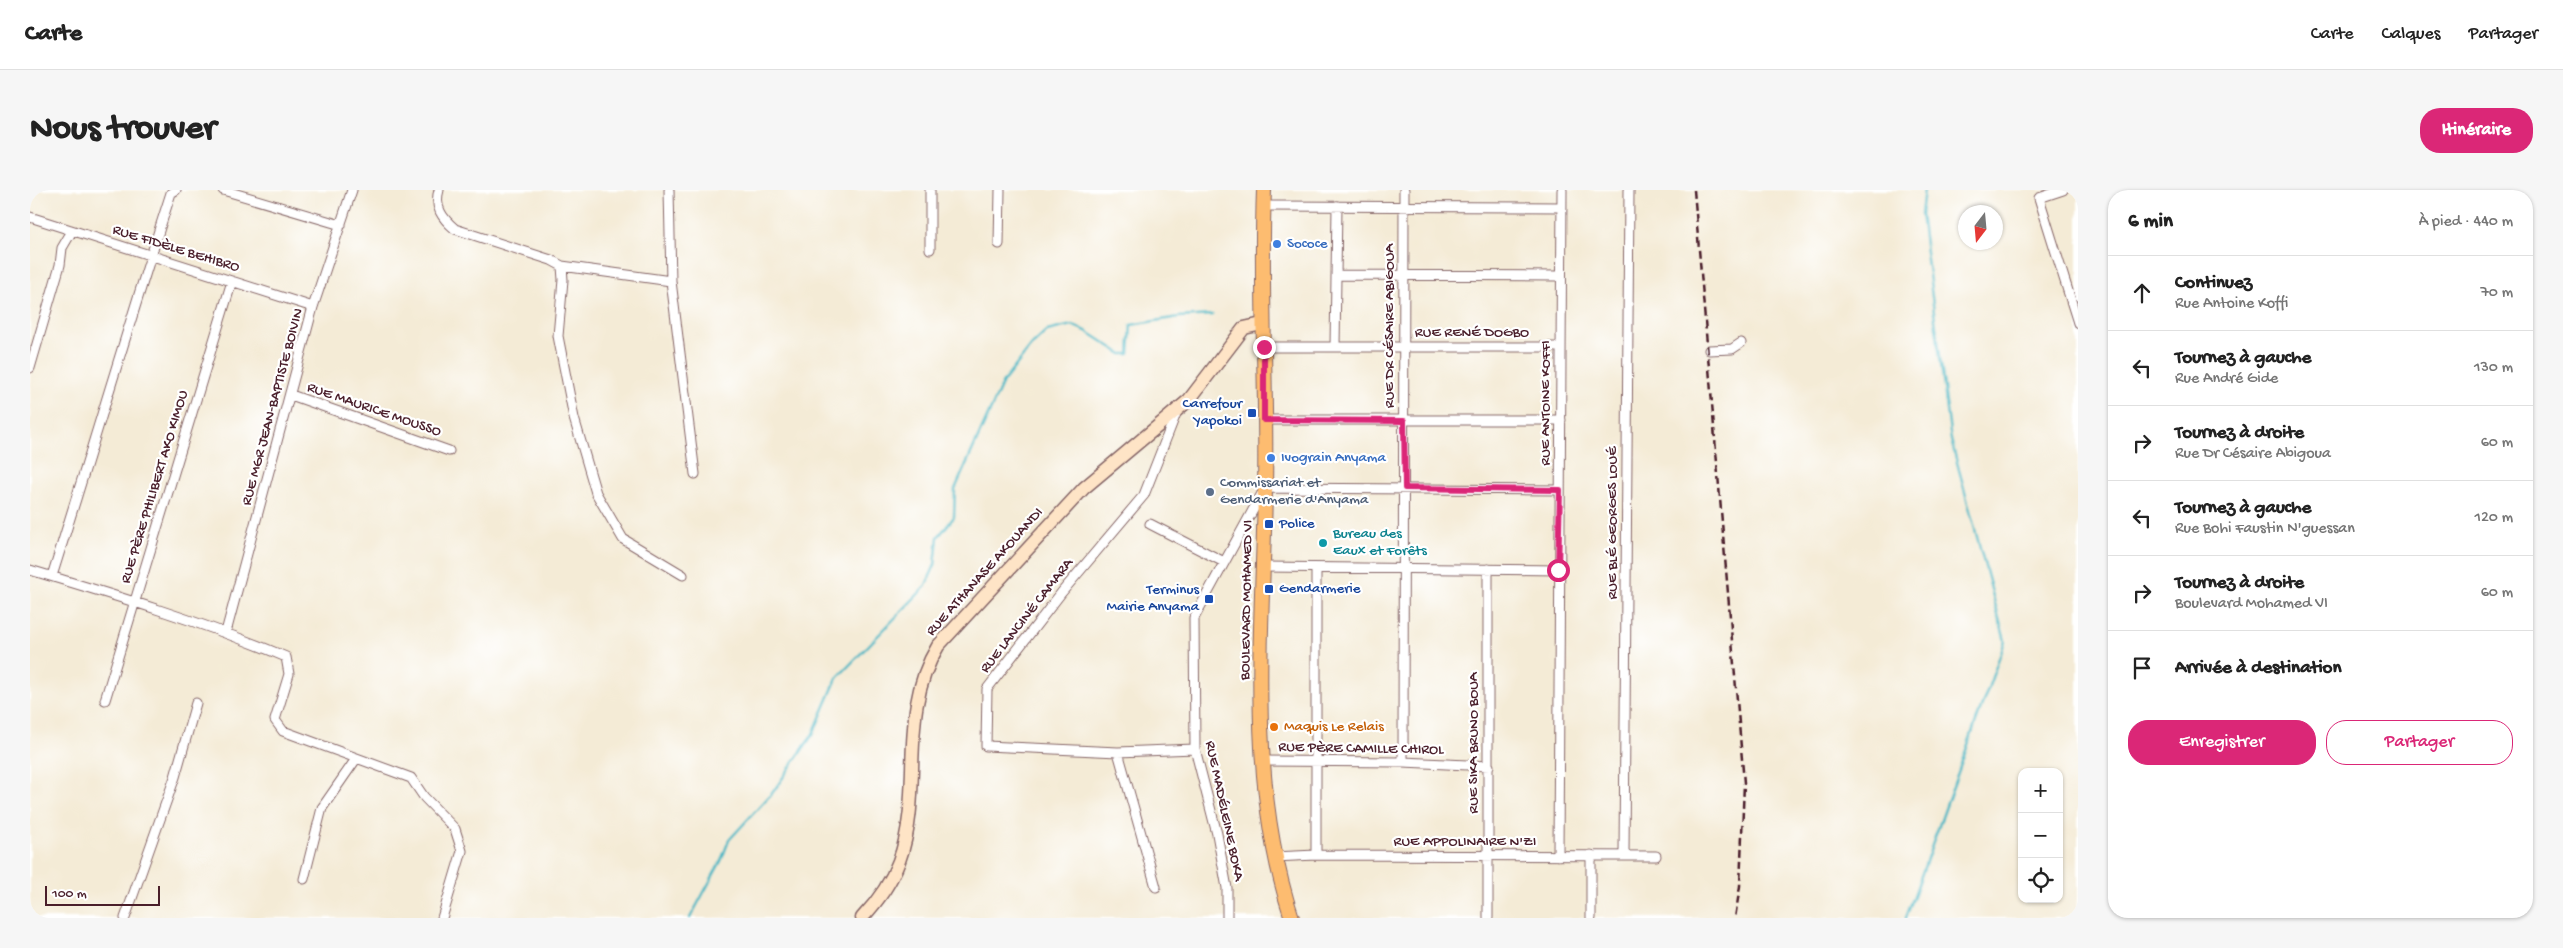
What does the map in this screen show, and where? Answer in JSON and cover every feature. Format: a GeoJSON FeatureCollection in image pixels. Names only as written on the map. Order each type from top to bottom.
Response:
{"type":"FeatureCollection","features":[{"type":"Feature","properties":{"kind":"main road","name":"BOULEVARD MOHAMED VI"},"geometry":{"type":"LineString","coordinates":[[1264,190],[1262,324],[1264,347],[1265,488],[1262,567],[1262,761],[1274,857],[1292,918]]}},
{"type":"Feature","properties":{"kind":"street"},"geometry":{"type":"LineString","coordinates":[[52,576],[171,193],[176,190]]}},
{"type":"Feature","properties":{"kind":"street"},"geometry":{"type":"LineString","coordinates":[[224,190],[341,225]]}},
{"type":"Feature","properties":{"kind":"street","name":"RUE MGR JEAN-BAPTISTE BOIVIN"},"geometry":{"type":"LineString","coordinates":[[226,632],[291,395],[313,307],[352,190]]}},
{"type":"Feature","properties":{"kind":"street"},"geometry":{"type":"LineString","coordinates":[[439,190],[436,198],[439,211],[455,229],[551,260],[562,266],[672,281]]}},
{"type":"Feature","properties":{"kind":"street"},"geometry":{"type":"LineString","coordinates":[[669,190],[672,281],[695,474]]}},
{"type":"Feature","properties":{"kind":"street"},"geometry":{"type":"LineString","coordinates":[[930,190],[930,249]]}},
{"type":"Feature","properties":{"kind":"street"},"geometry":{"type":"LineString","coordinates":[[999,244],[1000,190]]}},
{"type":"Feature","properties":{"kind":"street","name":"RUE DR CÉSAIRE ABIGOUA"},"geometry":{"type":"LineString","coordinates":[[1403,762],[1405,488],[1404,190]]}},
{"type":"Feature","properties":{"kind":"street","name":"RUE ANTOINE KOFFI"},"geometry":{"type":"LineString","coordinates":[[1558,856],[1558,570],[1562,190]]}},
{"type":"Feature","properties":{"kind":"street","name":"RUE BLÉ GEORGES LOUÉ"},"geometry":{"type":"LineString","coordinates":[[1624,855],[1629,190]]}},
{"type":"Feature","properties":{"kind":"street"},"geometry":{"type":"LineString","coordinates":[[2063,190],[2039,198],[2078,323]]}},
{"type":"Feature","properties":{"kind":"street"},"geometry":{"type":"LineString","coordinates":[[1263,206],[1562,207]]}},
{"type":"Feature","properties":{"kind":"street"},"geometry":{"type":"LineString","coordinates":[[1335,347],[1337,206]]}},
{"type":"Feature","properties":{"kind":"street","name":"RUE FIDÈLE BEHIBRO"},"geometry":{"type":"LineString","coordinates":[[30,217],[313,307]]}},
{"type":"Feature","properties":{"kind":"street"},"geometry":{"type":"LineString","coordinates":[[30,368],[60,265],[62,248],[72,231]]}},
{"type":"Feature","properties":{"kind":"street"},"geometry":{"type":"LineString","coordinates":[[562,266],[563,280],[558,336],[574,418],[596,493],[622,538],[683,575]]}},
{"type":"Feature","properties":{"kind":"street"},"geometry":{"type":"LineString","coordinates":[[1337,275],[1561,276]]}},
{"type":"Feature","properties":{"kind":"street","name":"RUE PÈRE PHILIBERT AKO KIMOU"},"geometry":{"type":"LineString","coordinates":[[105,700],[232,281]]}},
{"type":"Feature","properties":{"kind":"street","name":"RUE ATHANASE AKOUANDI"},"geometry":{"type":"LineString","coordinates":[[862,918],[889,884],[899,861],[906,837],[910,809],[914,714],[919,686],[927,664],[934,652],[953,628],[1084,488],[1190,400],[1244,328],[1262,324]]}},
{"type":"Feature","properties":{"kind":"street"},"geometry":{"type":"LineString","coordinates":[[1709,350],[1732,349],[1741,343]]}},
{"type":"Feature","properties":{"kind":"street","name":"RUE RENÉ DOGBO"},"geometry":{"type":"LineString","coordinates":[[1264,347],[1560,347]]}},
{"type":"Feature","properties":{"kind":"street","name":"RUE MAURICE MOUSSO"},"geometry":{"type":"LineString","coordinates":[[291,395],[449,450]]}},
{"type":"Feature","properties":{"kind":"street","name":"RUE LANCINÉ CAMARA"},"geometry":{"type":"LineString","coordinates":[[1177,412],[1144,495],[1062,592],[987,689],[986,746],[1118,752],[1195,750]]}},
{"type":"Feature","properties":{"kind":"street"},"geometry":{"type":"LineString","coordinates":[[1264,420],[1561,420]]}},
{"type":"Feature","properties":{"kind":"street"},"geometry":{"type":"LineString","coordinates":[[1265,488],[1560,490]]}},
{"type":"Feature","properties":{"kind":"street","name":"RUE MADÉLEINE BOKA"},"geometry":{"type":"LineString","coordinates":[[1227,918],[1227,888],[1222,861],[1195,750],[1194,618],[1265,488]]}},
{"type":"Feature","properties":{"kind":"street"},"geometry":{"type":"LineString","coordinates":[[1150,524],[1224,562]]}},
{"type":"Feature","properties":{"kind":"street"},"geometry":{"type":"LineString","coordinates":[[1262,567],[1558,570]]}},
{"type":"Feature","properties":{"kind":"street"},"geometry":{"type":"LineString","coordinates":[[1316,568],[1316,855]]}},
{"type":"Feature","properties":{"kind":"street","name":"RUE SIKA BRUNO BOUA"},"geometry":{"type":"LineString","coordinates":[[1488,569],[1488,918]]}},
{"type":"Feature","properties":{"kind":"street"},"geometry":{"type":"LineString","coordinates":[[30,570],[136,601],[226,632],[286,657],[289,674],[275,720],[283,731],[316,742],[356,760],[411,778],[424,797],[455,829],[462,851],[442,918]]}},
{"type":"Feature","properties":{"kind":"street"},"geometry":{"type":"LineString","coordinates":[[125,918],[175,777],[196,703]]}},
{"type":"Feature","properties":{"kind":"street"},"geometry":{"type":"LineString","coordinates":[[1118,752],[1156,887]]}},
{"type":"Feature","properties":{"kind":"street"},"geometry":{"type":"LineString","coordinates":[[304,879],[322,808],[356,760]]}},
{"type":"Feature","properties":{"kind":"street","name":"RUE PÈRE CAMILLE CHIROL"},"geometry":{"type":"LineString","coordinates":[[1262,761],[1403,762],[1489,766]]}},
{"type":"Feature","properties":{"kind":"street","name":"RUE APPOLINAIRE N'ZI"},"geometry":{"type":"LineString","coordinates":[[1274,857],[1316,855],[1656,856]]}},
{"type":"Feature","properties":{"kind":"street"},"geometry":{"type":"LineString","coordinates":[[1591,855],[1591,918]]}},
{"type":"Feature","properties":{"kind":"waterway"},"geometry":{"type":"LineString","coordinates":[[1906,918],[2005,641],[1951,440],[1921,214],[1924,190]]}},
{"type":"Feature","properties":{"kind":"waterway"},"geometry":{"type":"LineString","coordinates":[[690,918],[721,861],[729,840],[773,792],[813,734],[837,678],[925,587],[935,565],[938,537],[954,517],[955,489],[1003,382],[1032,345],[1047,331],[1072,325],[1086,331],[1122,354],[1129,354],[1131,325],[1179,317],[1213,315]]}},
{"type":"Feature","properties":{"kind":"railway"},"geometry":{"type":"LineString","coordinates":[[1694,190],[1744,783],[1740,886],[1735,918]]}},
{"type":"Feature","properties":{"kind":"place","name":"Sococe"},"geometry":{"type":"Point","coordinates":[1277,244]}},
{"type":"Feature","properties":{"kind":"place","name":"Carrefour Yapokoi"},"geometry":{"type":"Point","coordinates":[1252,413]}},
{"type":"Feature","properties":{"kind":"place","name":"Ivograin Anyama"},"geometry":{"type":"Point","coordinates":[1271,458]}},
{"type":"Feature","properties":{"kind":"place","name":"Commissariat et Gendarmerie d'Anyama"},"geometry":{"type":"Point","coordinates":[1210,492]}},
{"type":"Feature","properties":{"kind":"place","name":"Police"},"geometry":{"type":"Point","coordinates":[1269,524]}},
{"type":"Feature","properties":{"kind":"place","name":"Bureau des Eaux et Forêts"},"geometry":{"type":"Point","coordinates":[1323,543]}},
{"type":"Feature","properties":{"kind":"place","name":"Gendarmerie"},"geometry":{"type":"Point","coordinates":[1269,589]}},
{"type":"Feature","properties":{"kind":"place","name":"Terminus Mairie Anyama"},"geometry":{"type":"Point","coordinates":[1209,599]}},
{"type":"Feature","properties":{"kind":"place","name":"Maquis Le Relais"},"geometry":{"type":"Point","coordinates":[1274,727]}},
{"type":"Feature","properties":{"kind":"route"},"geometry":{"type":"LineString","coordinates":[[1264,347],[1264,420],[1404,421],[1405,488],[1560,490],[1558,570]]}}]}
